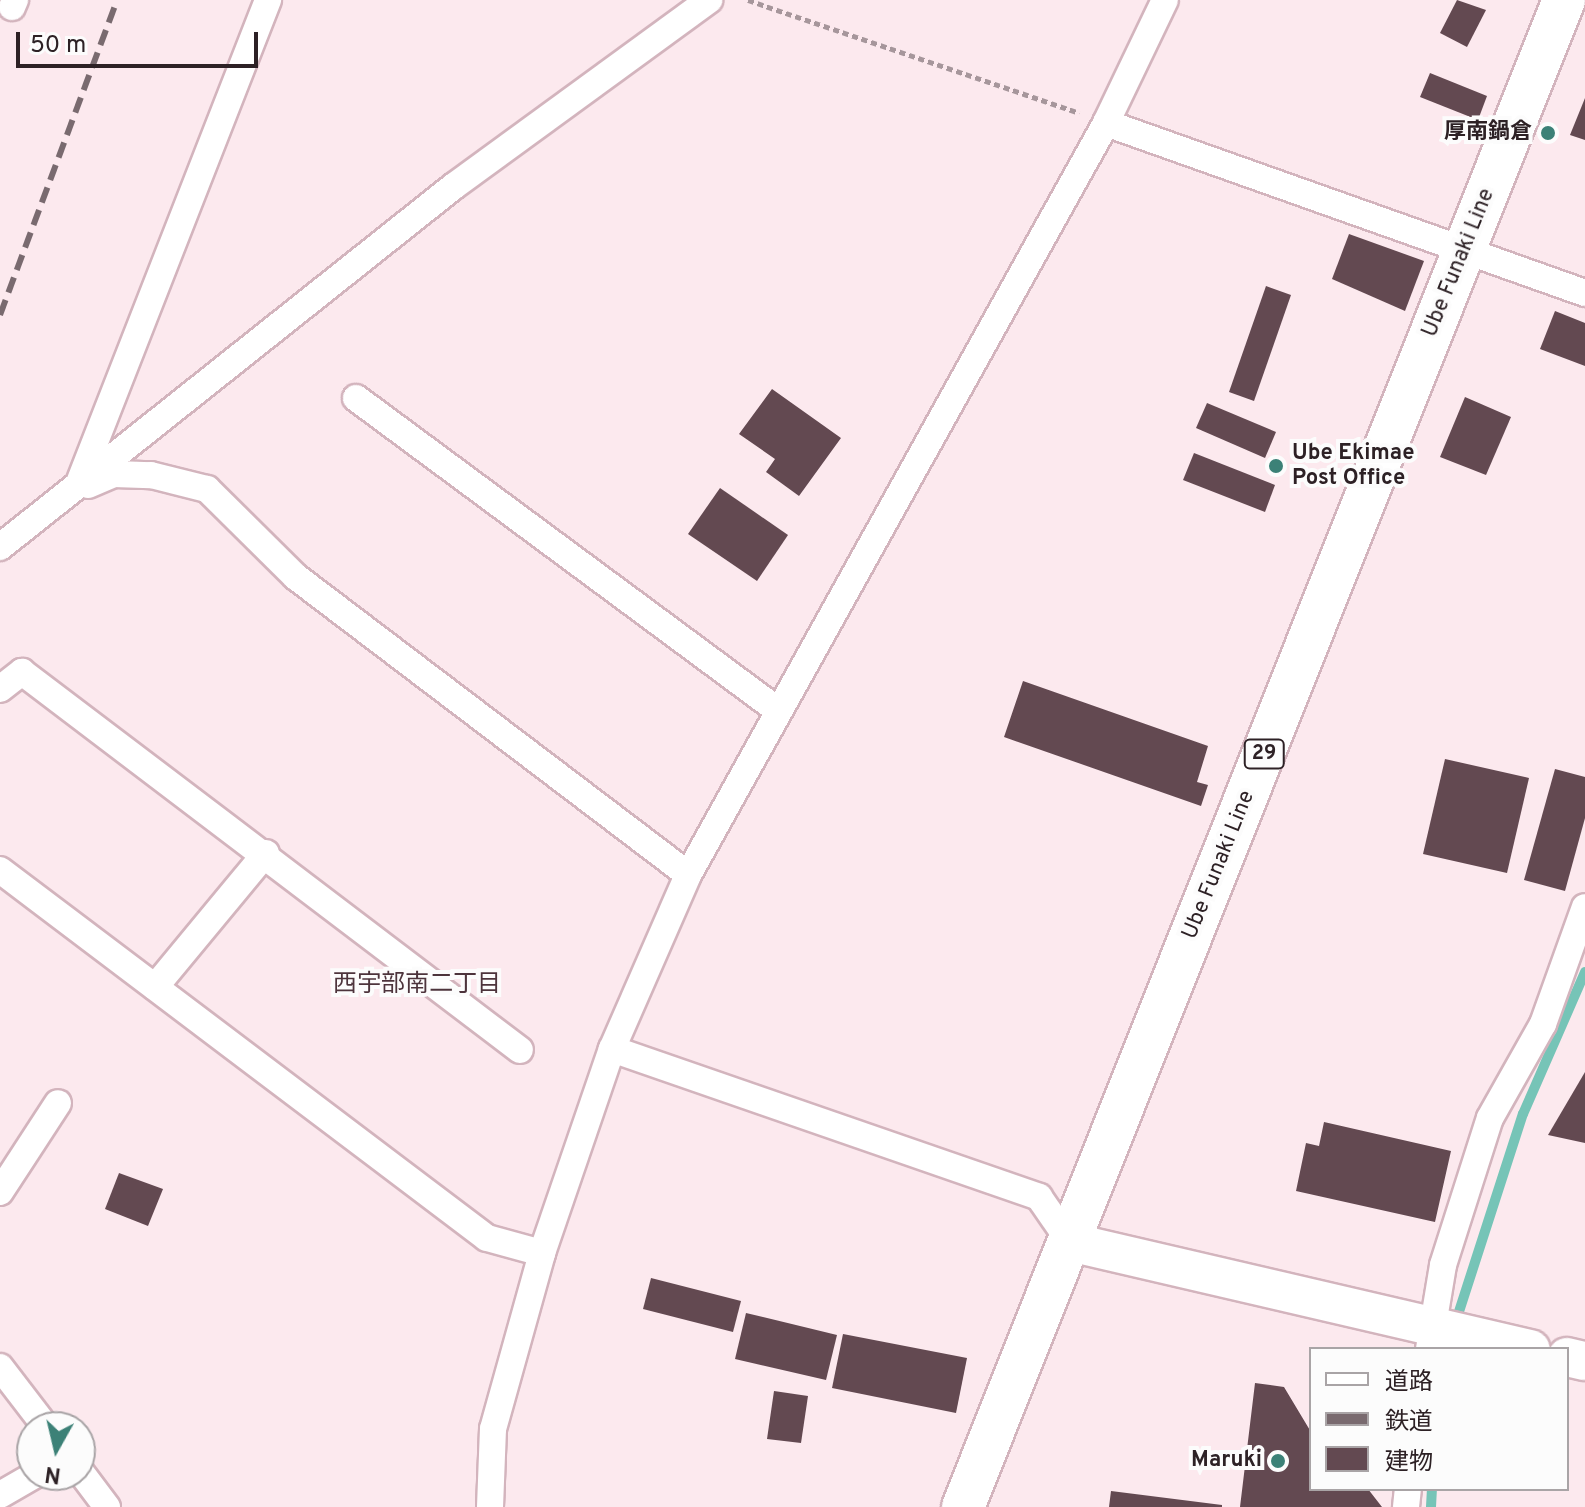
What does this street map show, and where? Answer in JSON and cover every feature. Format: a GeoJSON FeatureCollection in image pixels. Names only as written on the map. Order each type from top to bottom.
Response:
{"type":"FeatureCollection","features":[{"type":"Feature","properties":{"kind":"main road","name":"Ube Funaki Line"},"geometry":{"type":"LineString","coordinates":[[963,1507],[1564,0]]}},
{"type":"Feature","properties":{"kind":"street"},"geometry":{"type":"LineString","coordinates":[[76,490],[268,0]]}},
{"type":"Feature","properties":{"kind":"street"},"geometry":{"type":"LineString","coordinates":[[0,547],[76,490],[160,414],[430,205],[709,0]]}},
{"type":"Feature","properties":{"kind":"street"},"geometry":{"type":"LineString","coordinates":[[490,1507],[493,1429],[542,1253],[612,1049],[688,875],[776,709],[1106,123],[1165,0]]}},
{"type":"Feature","properties":{"kind":"street"},"geometry":{"type":"LineString","coordinates":[[1106,123],[1466,246],[1585,293]]}},
{"type":"Feature","properties":{"kind":"street"},"geometry":{"type":"LineString","coordinates":[[356,398],[776,709]]}},
{"type":"Feature","properties":{"kind":"street"},"geometry":{"type":"LineString","coordinates":[[76,490],[114,474],[207,489],[296,577],[688,875]]}},
{"type":"Feature","properties":{"kind":"street"},"geometry":{"type":"LineString","coordinates":[[0,689],[22,672],[266,853],[520,1050]]}},
{"type":"Feature","properties":{"kind":"street"},"geometry":{"type":"LineString","coordinates":[[155,987],[266,853]]}},
{"type":"Feature","properties":{"kind":"street"},"geometry":{"type":"LineString","coordinates":[[0,870],[487,1238],[542,1253]]}},
{"type":"Feature","properties":{"kind":"street"},"geometry":{"type":"LineString","coordinates":[[1431,1338],[1443,1265],[1490,1118],[1543,1024],[1585,907]]}},
{"type":"Feature","properties":{"kind":"street"},"geometry":{"type":"LineString","coordinates":[[612,1049],[1039,1197],[1070,1242],[1431,1338],[1513,1347]]}},
{"type":"Feature","properties":{"kind":"street"},"geometry":{"type":"LineString","coordinates":[[0,1192],[58,1103]]}},
{"type":"Feature","properties":{"kind":"street"},"geometry":{"type":"LineString","coordinates":[[0,1367],[34,1411]]}},
{"type":"Feature","properties":{"kind":"path"},"geometry":{"type":"LineString","coordinates":[[748,0],[1106,123]]}},
{"type":"Feature","properties":{"kind":"building"},"geometry":{"type":"Polygon","coordinates":[[[1457,0],[1486,10],[1467,47],[1440,33],[1457,0]]]}},
{"type":"Feature","properties":{"kind":"building"},"geometry":{"type":"Polygon","coordinates":[[[1430,73],[1487,96],[1478,120],[1420,97],[1430,73]]]}},
{"type":"Feature","properties":{"kind":"building"},"geometry":{"type":"Polygon","coordinates":[[[1585,98],[1585,140],[1570,135],[1585,98]]]}},
{"type":"Feature","properties":{"kind":"building"},"geometry":{"type":"Polygon","coordinates":[[[1349,234],[1424,261],[1405,311],[1332,279],[1349,234]]]}},
{"type":"Feature","properties":{"kind":"building"},"geometry":{"type":"Polygon","coordinates":[[[1266,286],[1291,295],[1254,401],[1229,392],[1266,286]]]}},
{"type":"Feature","properties":{"kind":"building"},"geometry":{"type":"Polygon","coordinates":[[[1555,311],[1585,323],[1585,366],[1540,349],[1555,311]]]}},
{"type":"Feature","properties":{"kind":"building"},"geometry":{"type":"Polygon","coordinates":[[[772,389],[841,438],[799,496],[766,472],[775,459],[739,434],[772,389]]]}},
{"type":"Feature","properties":{"kind":"building"},"geometry":{"type":"Polygon","coordinates":[[[1465,397],[1511,417],[1486,475],[1440,457],[1465,397]]]}},
{"type":"Feature","properties":{"kind":"building"},"geometry":{"type":"Polygon","coordinates":[[[1207,403],[1276,432],[1265,458],[1196,428],[1207,403]]]}},
{"type":"Feature","properties":{"kind":"building"},"geometry":{"type":"Polygon","coordinates":[[[1194,453],[1275,485],[1265,512],[1183,480],[1194,453]]]}},
{"type":"Feature","properties":{"kind":"building"},"geometry":{"type":"Polygon","coordinates":[[[720,488],[788,535],[757,581],[688,534],[720,488]]]}},
{"type":"Feature","properties":{"kind":"building"},"geometry":{"type":"Polygon","coordinates":[[[1023,681],[1208,746],[1197,782],[1208,785],[1201,806],[1004,737],[1023,681]]]}},
{"type":"Feature","properties":{"kind":"building"},"geometry":{"type":"Polygon","coordinates":[[[1445,759],[1529,778],[1507,873],[1423,854],[1445,759]]]}},
{"type":"Feature","properties":{"kind":"building"},"geometry":{"type":"Polygon","coordinates":[[[1555,769],[1585,777],[1585,818],[1565,891],[1524,880],[1555,769]]]}},
{"type":"Feature","properties":{"kind":"building"},"geometry":{"type":"Polygon","coordinates":[[[1585,1072],[1585,1143],[1548,1135],[1585,1072]]]}},
{"type":"Feature","properties":{"kind":"building"},"geometry":{"type":"Polygon","coordinates":[[[1324,1122],[1451,1151],[1435,1222],[1296,1191],[1306,1143],[1319,1146],[1324,1122]]]}},
{"type":"Feature","properties":{"kind":"building"},"geometry":{"type":"Polygon","coordinates":[[[119,1173],[163,1189],[148,1226],[105,1209],[119,1173]]]}},
{"type":"Feature","properties":{"kind":"building"},"geometry":{"type":"Polygon","coordinates":[[[651,1278],[741,1301],[733,1332],[643,1309],[651,1278]]]}},
{"type":"Feature","properties":{"kind":"building"},"geometry":{"type":"Polygon","coordinates":[[[746,1313],[837,1335],[826,1380],[735,1359],[746,1313]]]}},
{"type":"Feature","properties":{"kind":"building"},"geometry":{"type":"Polygon","coordinates":[[[843,1334],[967,1358],[956,1413],[832,1388],[843,1334]]]}},
{"type":"Feature","properties":{"kind":"building","name":"Maruki"},"geometry":{"type":"Polygon","coordinates":[[[1255,1383],[1284,1387],[1309,1429],[1309,1491],[1370,1491],[1382,1507],[1240,1507],[1255,1383]]]}},
{"type":"Feature","properties":{"kind":"building"},"geometry":{"type":"Polygon","coordinates":[[[774,1391],[808,1396],[801,1443],[767,1439],[774,1391]]]}},
{"type":"Feature","properties":{"kind":"building","name":"Maruki"},"geometry":{"type":"Polygon","coordinates":[[[1111,1491],[1222,1505],[1222,1507],[1109,1507],[1111,1491]]]}},
{"type":"Feature","properties":{"kind":"waterway"},"geometry":{"type":"LineString","coordinates":[[1455,1324],[1523,1114],[1585,972]]}},
{"type":"Feature","properties":{"kind":"waterway"},"geometry":{"type":"LineString","coordinates":[[1431,1507],[1432,1491]]}},
{"type":"Feature","properties":{"kind":"railway"},"geometry":{"type":"LineString","coordinates":[[0,315],[117,0]]}},
{"type":"Feature","properties":{"kind":"place","name":"厚南鍋倉"},"geometry":{"type":"Point","coordinates":[1548,133]}},
{"type":"Feature","properties":{"kind":"place","name":"Ube Ekimae Post Office"},"geometry":{"type":"Point","coordinates":[1276,466]}},
{"type":"Feature","properties":{"kind":"place","name":"Maruki"},"geometry":{"type":"Point","coordinates":[1278,1461]}},
{"type":"Feature","properties":{"kind":"district","name":"西宇部南二丁目"},"geometry":{"type":"Point","coordinates":[417,986]}}]}
